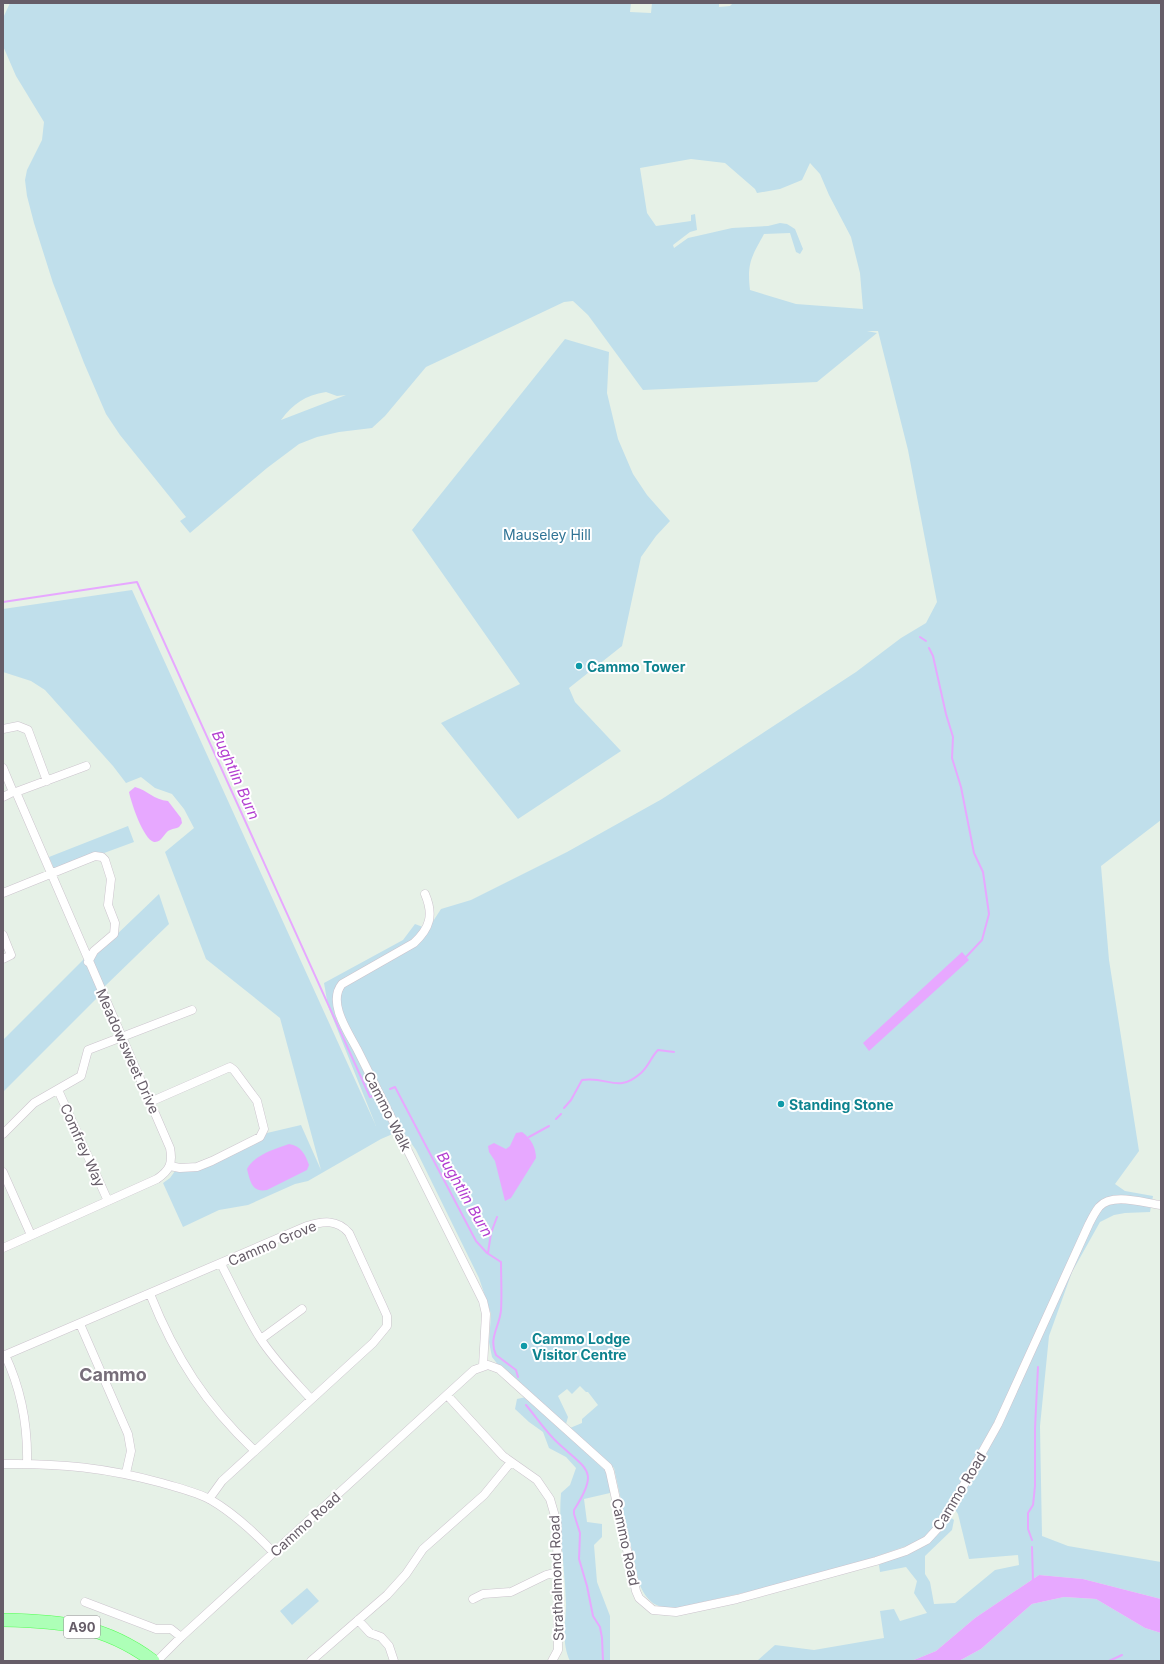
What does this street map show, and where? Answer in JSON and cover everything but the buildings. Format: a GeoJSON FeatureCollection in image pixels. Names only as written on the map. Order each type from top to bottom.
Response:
{"type":"FeatureCollection","features":[{"type":"Feature","properties":{"kind":"main road","name":"A90"},"geometry":{"type":"LineString","coordinates":[[3,1620],[69,1624],[94,1629],[119,1639],[153,1661]]}},
{"type":"Feature","properties":{"kind":"street"},"geometry":{"type":"LineString","coordinates":[[3,729],[18,726],[28,730],[47,781]]}},
{"type":"Feature","properties":{"kind":"street"},"geometry":{"type":"LineString","coordinates":[[3,797],[86,766]]}},
{"type":"Feature","properties":{"kind":"street","name":"Meadowsweet Drive"},"geometry":{"type":"LineString","coordinates":[[3,768],[170,1148],[172,1159],[170,1166]]}},
{"type":"Feature","properties":{"kind":"street"},"geometry":{"type":"LineString","coordinates":[[3,893],[95,856],[102,857],[105,860],[112,878],[108,900],[115,923],[114,934],[94,951],[88,962]]}},
{"type":"Feature","properties":{"kind":"street","name":"Cammo Walk"},"geometry":{"type":"LineString","coordinates":[[426,894],[431,912],[426,928],[421,936],[414,943],[342,984],[338,992],[338,1006],[354,1043],[483,1301],[486,1314],[484,1366]]}},
{"type":"Feature","properties":{"kind":"street"},"geometry":{"type":"LineString","coordinates":[[3,935],[11,955],[3,959]]}},
{"type":"Feature","properties":{"kind":"street"},"geometry":{"type":"LineString","coordinates":[[3,1134],[34,1104],[58,1090],[58,1088],[81,1076],[88,1050],[121,1036],[192,1010]]}},
{"type":"Feature","properties":{"kind":"street"},"geometry":{"type":"LineString","coordinates":[[3,1248],[157,1179],[166,1173],[170,1166],[180,1168],[197,1167],[212,1161],[260,1137],[264,1129],[257,1101],[234,1070],[230,1067],[150,1102]]}},
{"type":"Feature","properties":{"kind":"street","name":"Comfrey Way"},"geometry":{"type":"LineString","coordinates":[[58,1090],[108,1200]]}},
{"type":"Feature","properties":{"kind":"street"},"geometry":{"type":"LineString","coordinates":[[3,1172],[31,1235]]}},
{"type":"Feature","properties":{"kind":"street","name":"Cammo Road"},"geometry":{"type":"LineString","coordinates":[[157,1661],[181,1636],[474,1370],[484,1366],[495,1366],[499,1369],[608,1468],[636,1591],[639,1598],[645,1605],[653,1610],[676,1612],[737,1599],[876,1561],[906,1551],[927,1540],[938,1528],[961,1490],[998,1424],[1089,1224],[1100,1207],[1105,1203],[1120,1200],[1161,1205]]}},
{"type":"Feature","properties":{"kind":"street","name":"Cammo Grove"},"geometry":{"type":"LineString","coordinates":[[4,1356],[317,1223],[332,1222],[339,1224],[349,1233],[384,1307],[387,1316],[387,1326],[373,1343],[222,1481],[209,1499]]}},
{"type":"Feature","properties":{"kind":"street"},"geometry":{"type":"LineString","coordinates":[[221,1264],[248,1318],[261,1339],[292,1379],[311,1399]]}},
{"type":"Feature","properties":{"kind":"street"},"geometry":{"type":"LineString","coordinates":[[150,1294],[172,1344],[192,1380],[231,1428],[255,1451]]}},
{"type":"Feature","properties":{"kind":"street"},"geometry":{"type":"LineString","coordinates":[[261,1339],[302,1310]]}},
{"type":"Feature","properties":{"kind":"street"},"geometry":{"type":"LineString","coordinates":[[80,1324],[128,1434],[131,1451],[126,1473]]}},
{"type":"Feature","properties":{"kind":"street"},"geometry":{"type":"LineString","coordinates":[[4,1356],[21,1401],[27,1442],[27,1464]]}},
{"type":"Feature","properties":{"kind":"street","name":"Strathalmond Road"},"geometry":{"type":"LineString","coordinates":[[447,1395],[503,1456],[538,1480],[550,1500],[557,1523],[558,1650],[552,1661]]}},
{"type":"Feature","properties":{"kind":"street"},"geometry":{"type":"LineString","coordinates":[[312,1661],[387,1595],[406,1574],[423,1549],[484,1495],[512,1462]]}},
{"type":"Feature","properties":{"kind":"street"},"geometry":{"type":"LineString","coordinates":[[3,1464],[79,1466],[126,1473],[180,1488],[209,1499],[247,1526],[274,1553]]}},
{"type":"Feature","properties":{"kind":"street"},"geometry":{"type":"LineString","coordinates":[[473,1600],[483,1594],[511,1592],[546,1575],[557,1572]]}},
{"type":"Feature","properties":{"kind":"street"},"geometry":{"type":"LineString","coordinates":[[85,1602],[156,1629],[171,1629],[181,1636]]}},
{"type":"Feature","properties":{"kind":"street"},"geometry":{"type":"LineString","coordinates":[[358,1620],[370,1633],[381,1637],[389,1646],[394,1661]]}},
{"type":"Feature","properties":{"kind":"green space"},"geometry":{"type":"Polygon","coordinates":[[[10,3],[631,3],[630,12],[651,13],[652,3],[719,3],[719,7],[730,6],[733,3],[1161,3],[1161,820],[1101,866],[1109,960],[1139,1151],[1115,1184],[1125,1191],[1153,1196],[1150,1212],[1114,1215],[1100,1222],[1072,1272],[1049,1336],[1040,1426],[1042,1536],[1068,1546],[1161,1562],[1161,1599],[1083,1579],[1039,1575],[975,1618],[936,1651],[914,1660],[757,1661],[775,1645],[814,1650],[884,1638],[880,1611],[894,1609],[900,1621],[927,1613],[914,1593],[917,1581],[906,1567],[880,1572],[879,1565],[895,1557],[913,1552],[932,1540],[949,1516],[954,1520],[952,1530],[925,1556],[925,1574],[930,1582],[934,1604],[955,1603],[995,1570],[1019,1565],[1018,1555],[969,1559],[958,1514],[950,1502],[944,1515],[931,1532],[918,1542],[866,1560],[783,1584],[676,1608],[658,1606],[649,1600],[639,1583],[614,1468],[570,1428],[582,1423],[582,1419],[598,1405],[588,1392],[580,1386],[572,1394],[567,1389],[558,1396],[568,1417],[566,1424],[499,1366],[492,1357],[489,1342],[491,1314],[479,1278],[416,1150],[402,1130],[381,1139],[308,1181],[295,1184],[248,1205],[219,1210],[183,1227],[163,1183],[170,1178],[175,1171],[197,1170],[261,1141],[267,1133],[301,1125],[321,1170],[280,1018],[206,959],[165,852],[194,828],[184,809],[172,794],[155,788],[141,777],[126,783],[113,766],[45,690],[31,681],[3,672],[3,609],[132,590],[376,1126],[328,1006],[324,983],[403,940],[415,924],[428,929],[441,909],[471,900],[567,852],[662,799],[856,672],[901,638],[926,623],[937,602],[908,450],[878,331],[867,331],[877,333],[817,382],[643,390],[588,315],[573,301],[564,302],[426,367],[385,416],[372,428],[339,432],[317,437],[299,444],[267,468],[190,533],[180,521],[186,517],[120,435],[106,414],[84,363],[53,283],[34,223],[27,196],[25,180],[27,170],[42,140],[44,122],[16,76],[3,46],[3,18],[10,3]],[[691,159],[640,168],[647,213],[656,226],[691,221],[691,215],[695,214],[697,230],[690,232],[673,245],[674,248],[688,238],[732,228],[768,226],[780,223],[787,224],[795,229],[803,249],[800,254],[796,252],[790,233],[764,234],[751,261],[749,273],[750,290],[796,304],[863,309],[860,273],[851,237],[820,174],[810,163],[802,180],[780,189],[757,193],[755,189],[725,163],[691,159]],[[326,392],[312,395],[300,401],[290,409],[281,420],[346,395],[337,396],[326,392]]]}},
{"type":"Feature","properties":{"kind":"green space","name":"Mauseley Hill"},"geometry":{"type":"Polygon","coordinates":[[[565,339],[609,352],[607,393],[618,439],[633,474],[647,495],[670,521],[656,536],[641,557],[622,646],[569,688],[575,702],[621,751],[518,819],[441,723],[520,684],[412,530],[565,339]]]}},
{"type":"Feature","properties":{"kind":"green space"},"geometry":{"type":"Polygon","coordinates":[[[128,826],[134,842],[55,871],[49,857],[128,826]]]}},
{"type":"Feature","properties":{"kind":"green space"},"geometry":{"type":"Polygon","coordinates":[[[159,894],[169,924],[102,989],[88,962],[159,894]]]}},
{"type":"Feature","properties":{"kind":"green space"},"geometry":{"type":"Polygon","coordinates":[[[85,958],[101,994],[3,1092],[3,1040],[85,958]]]}},
{"type":"Feature","properties":{"kind":"green space"},"geometry":{"type":"Polygon","coordinates":[[[526,1397],[607,1472],[611,1482],[610,1493],[584,1499],[587,1522],[602,1524],[602,1537],[594,1545],[597,1582],[610,1616],[610,1661],[570,1661],[567,1654],[565,1640],[566,1604],[560,1507],[561,1493],[570,1485],[576,1468],[566,1457],[549,1448],[543,1432],[515,1409],[517,1399],[526,1397]]]}},
{"type":"Feature","properties":{"kind":"green space"},"geometry":{"type":"Polygon","coordinates":[[[307,1588],[319,1601],[292,1625],[280,1611],[307,1588]]]}},
{"type":"Feature","properties":{"kind":"green space"},"geometry":{"type":"Polygon","coordinates":[[[1064,1597],[1096,1599],[1145,1628],[1161,1633],[1161,1661],[959,1661],[981,1649],[1032,1604],[1064,1597]]]}},
{"type":"Feature","properties":{"kind":"shaded area"},"geometry":{"type":"Polygon","coordinates":[[[135,787],[159,799],[168,801],[181,818],[182,823],[179,827],[168,831],[157,842],[150,839],[138,820],[130,797],[129,792],[135,787]]]}},
{"type":"Feature","properties":{"kind":"shaded area"},"geometry":{"type":"Polygon","coordinates":[[[962,952],[969,960],[869,1051],[863,1043],[962,952]]]}},
{"type":"Feature","properties":{"kind":"shaded area"},"geometry":{"type":"Polygon","coordinates":[[[522,1132],[528,1137],[532,1144],[536,1158],[511,1198],[505,1201],[495,1161],[489,1152],[488,1146],[494,1143],[506,1149],[510,1146],[516,1133],[522,1132]]]}},
{"type":"Feature","properties":{"kind":"shaded area"},"geometry":{"type":"Polygon","coordinates":[[[289,1144],[300,1149],[304,1154],[309,1165],[307,1170],[267,1190],[258,1190],[255,1188],[252,1185],[247,1169],[250,1164],[265,1153],[289,1144]]]}},
{"type":"Feature","properties":{"kind":"shaded area"},"geometry":{"type":"Polygon","coordinates":[[[1039,1575],[1083,1579],[1161,1599],[1161,1633],[1145,1628],[1096,1599],[1064,1597],[1032,1604],[981,1649],[959,1661],[878,1661],[914,1660],[936,1651],[975,1618],[1039,1575]]]}},
{"type":"Feature","properties":{"kind":"waterway","name":"Bughtlin Burn"},"geometry":{"type":"LineString","coordinates":[[3,602],[137,582],[370,1097],[373,1096]]}},
{"type":"Feature","properties":{"kind":"waterway"},"geometry":{"type":"LineString","coordinates":[[920,637],[926,641]]}},
{"type":"Feature","properties":{"kind":"waterway"},"geometry":{"type":"LineString","coordinates":[[929,648],[933,656],[946,714],[953,737],[952,758],[961,787],[974,853],[983,872],[989,914],[982,940],[966,957]]}},
{"type":"Feature","properties":{"kind":"waterway"},"geometry":{"type":"LineString","coordinates":[[564,1108],[571,1100],[582,1080],[591,1079],[613,1083],[625,1082],[633,1079],[641,1073],[658,1050],[674,1052]]}},
{"type":"Feature","properties":{"kind":"waterway","name":"Bughtlin Burn"},"geometry":{"type":"LineString","coordinates":[[390,1089],[395,1087],[476,1241],[487,1253],[501,1262],[501,1310],[493,1343],[496,1355],[516,1370],[518,1377]]}},
{"type":"Feature","properties":{"kind":"waterway"},"geometry":{"type":"LineString","coordinates":[[556,1119],[561,1114]]}},
{"type":"Feature","properties":{"kind":"waterway"},"geometry":{"type":"LineString","coordinates":[[529,1137],[549,1126]]}},
{"type":"Feature","properties":{"kind":"waterway"},"geometry":{"type":"LineString","coordinates":[[488,1253],[491,1233],[497,1217]]}},
{"type":"Feature","properties":{"kind":"waterway"},"geometry":{"type":"LineString","coordinates":[[1032,1540],[1028,1529],[1028,1513],[1033,1505],[1035,1486],[1035,1428],[1038,1367]]}},
{"type":"Feature","properties":{"kind":"waterway","name":"Bughtlin Burn"},"geometry":{"type":"LineString","coordinates":[[526,1405],[549,1434],[576,1459],[587,1472],[587,1486],[574,1510],[574,1514],[580,1533],[579,1559],[587,1586],[593,1616],[600,1627],[603,1661]]}},
{"type":"Feature","properties":{"kind":"waterway"},"geometry":{"type":"LineString","coordinates":[[1032,1547],[1033,1581]]}},
{"type":"Feature","properties":{"kind":"waterway"},"geometry":{"type":"LineString","coordinates":[[1109,1661],[1122,1655]]}},
{"type":"Feature","properties":{"kind":"place","name":"Cammo Tower"},"geometry":{"type":"Point","coordinates":[579,666]}},
{"type":"Feature","properties":{"kind":"place","name":"Standing Stone"},"geometry":{"type":"Point","coordinates":[781,1104]}},
{"type":"Feature","properties":{"kind":"place","name":"Cammo Lodge Visitor Centre"},"geometry":{"type":"Point","coordinates":[524,1346]}},
{"type":"Feature","properties":{"kind":"district","name":"Cammo"},"geometry":{"type":"Point","coordinates":[113,1374]}}]}
